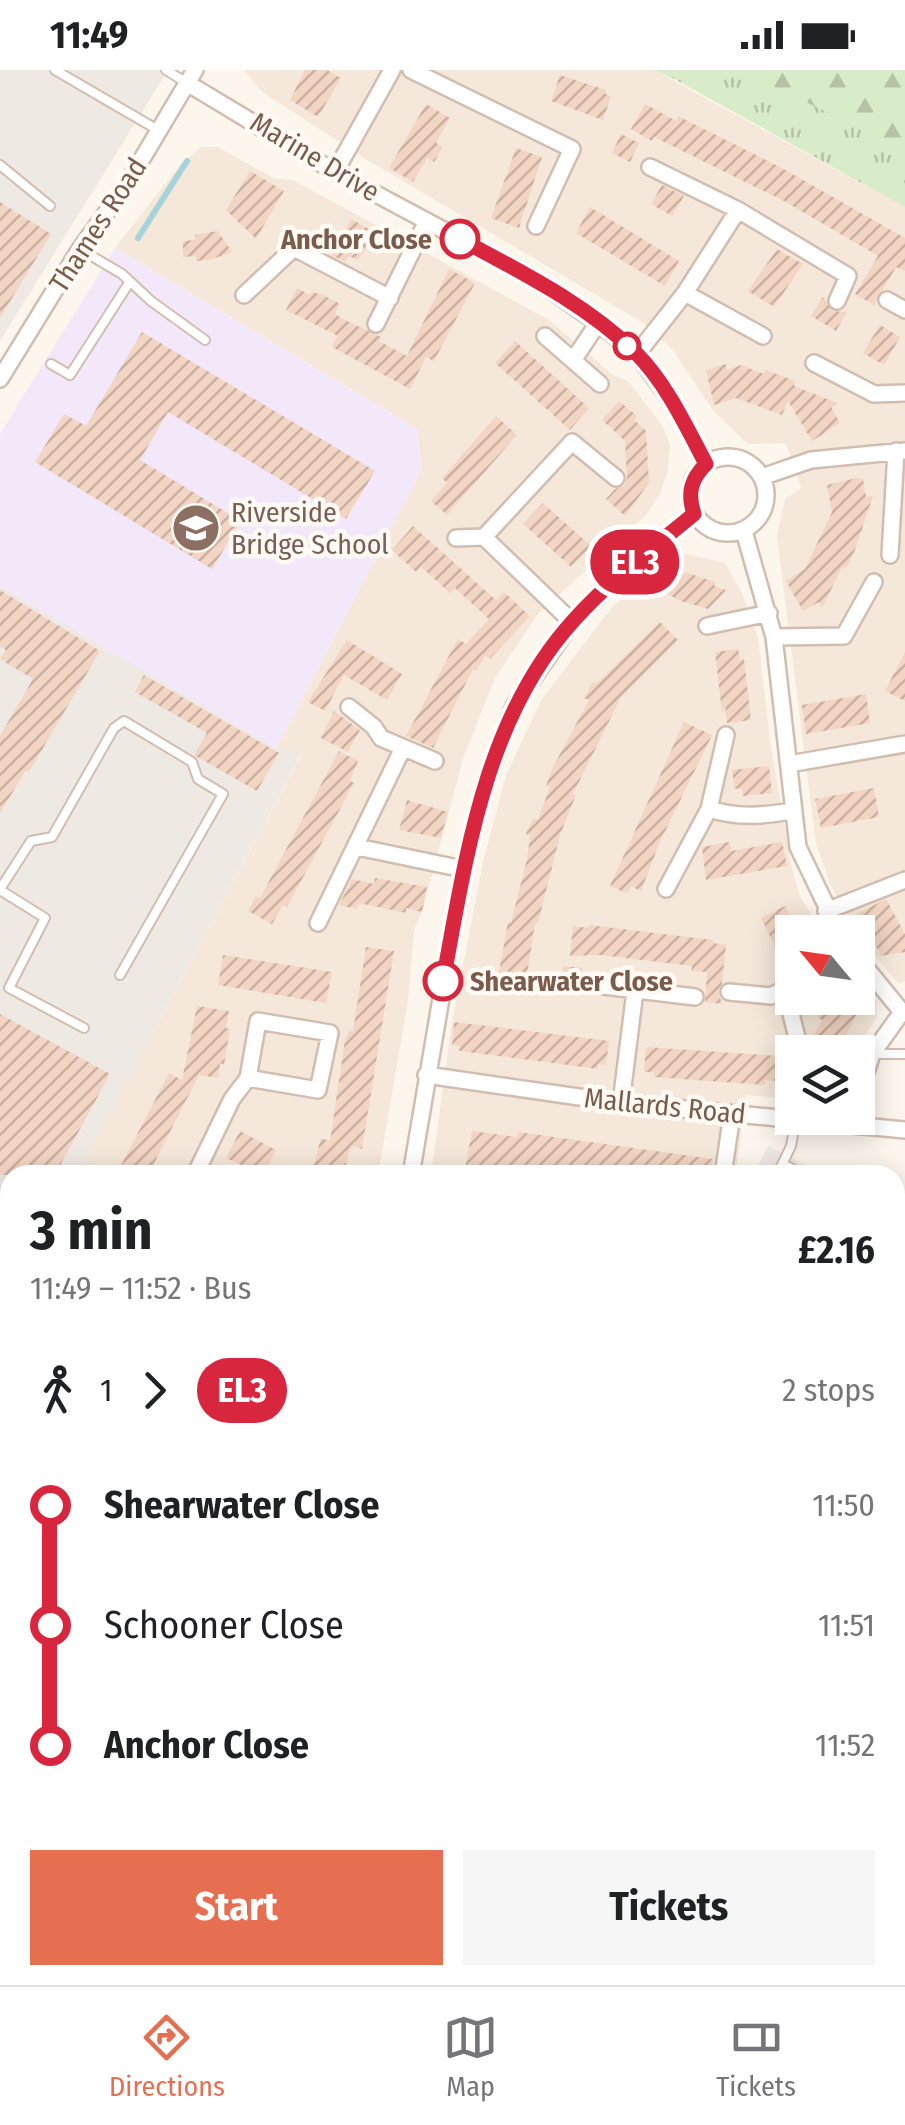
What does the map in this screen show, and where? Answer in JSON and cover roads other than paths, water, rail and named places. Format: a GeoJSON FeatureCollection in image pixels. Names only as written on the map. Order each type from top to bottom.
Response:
{"type":"FeatureCollection","features":[{"type":"Feature","properties":{"kind":"street"},"geometry":{"type":"LineString","coordinates":[[335,172],[392,70]]}},
{"type":"Feature","properties":{"kind":"street"},"geometry":{"type":"LineString","coordinates":[[412,70],[572,148],[536,226]]}},
{"type":"Feature","properties":{"kind":"street","name":"Thames Road"},"geometry":{"type":"LineString","coordinates":[[0,380],[80,249],[127,184],[191,76]]}},
{"type":"Feature","properties":{"kind":"street","name":"Marine Drive"},"geometry":{"type":"LineString","coordinates":[[191,76],[335,172],[533,278],[598,323],[637,354],[678,411],[706,464]]}},
{"type":"Feature","properties":{"kind":"street"},"geometry":{"type":"LineString","coordinates":[[650,167],[738,210],[848,276],[837,301]]}},
{"type":"Feature","properties":{"kind":"street"},"geometry":{"type":"LineString","coordinates":[[637,354],[686,292],[738,210]]}},
{"type":"Feature","properties":{"kind":"street"},"geometry":{"type":"LineString","coordinates":[[376,324],[427,221]]}},
{"type":"Feature","properties":{"kind":"street"},"geometry":{"type":"LineString","coordinates":[[244,295],[294,248],[390,298]]}},
{"type":"Feature","properties":{"kind":"street"},"geometry":{"type":"LineString","coordinates":[[686,292],[763,336]]}},
{"type":"Feature","properties":{"kind":"street"},"geometry":{"type":"LineString","coordinates":[[887,300],[905,310]]}},
{"type":"Feature","properties":{"kind":"street"},"geometry":{"type":"LineString","coordinates":[[574,359],[598,323]]}},
{"type":"Feature","properties":{"kind":"street"},"geometry":{"type":"LineString","coordinates":[[545,336],[600,384]]}},
{"type":"Feature","properties":{"kind":"street"},"geometry":{"type":"LineString","coordinates":[[814,364],[874,394],[905,394]]}},
{"type":"Feature","properties":{"kind":"street"},"geometry":{"type":"LineString","coordinates":[[484,538],[572,442],[616,478]]}},
{"type":"Feature","properties":{"kind":"street"},"geometry":{"type":"LineString","coordinates":[[762,477],[811,460],[900,451],[890,554]]}},
{"type":"Feature","properties":{"kind":"street"},"geometry":{"type":"LineString","coordinates":[[722,457],[739,458],[762,477],[767,496],[764,510],[744,531],[725,534],[707,528],[694,514],[690,486],[706,464],[722,457]]}},
{"type":"Feature","properties":{"kind":"street"},"geometry":{"type":"LineString","coordinates":[[412,1165],[463,868],[514,706],[572,622],[627,569],[694,514]]}},
{"type":"Feature","properties":{"kind":"street"},"geometry":{"type":"LineString","coordinates":[[744,531],[774,637],[798,847],[828,915]]}},
{"type":"Feature","properties":{"kind":"street"},"geometry":{"type":"LineString","coordinates":[[456,538],[484,538],[572,622]]}},
{"type":"Feature","properties":{"kind":"street"},"geometry":{"type":"LineString","coordinates":[[774,637],[844,636],[874,582]]}},
{"type":"Feature","properties":{"kind":"street"},"geometry":{"type":"LineString","coordinates":[[707,626],[769,613]]}},
{"type":"Feature","properties":{"kind":"street"},"geometry":{"type":"LineString","coordinates":[[349,707],[374,726],[381,738],[436,761]]}},
{"type":"Feature","properties":{"kind":"street"},"geometry":{"type":"LineString","coordinates":[[666,889],[709,809],[726,735]]}},
{"type":"Feature","properties":{"kind":"street"},"geometry":{"type":"LineString","coordinates":[[789,764],[905,744]]}},
{"type":"Feature","properties":{"kind":"street"},"geometry":{"type":"LineString","coordinates":[[318,923],[403,748]]}},
{"type":"Feature","properties":{"kind":"street"},"geometry":{"type":"LineString","coordinates":[[709,809],[731,816],[792,811]]}},
{"type":"Feature","properties":{"kind":"street"},"geometry":{"type":"LineString","coordinates":[[357,847],[463,868]]}},
{"type":"Feature","properties":{"kind":"street"},"geometry":{"type":"LineString","coordinates":[[826,911],[905,880]]}},
{"type":"Feature","properties":{"kind":"street"},"geometry":{"type":"LineString","coordinates":[[875,978],[904,1012],[875,1050]]}},
{"type":"Feature","properties":{"kind":"street"},"geometry":{"type":"LineString","coordinates":[[587,984],[695,997]]}},
{"type":"Feature","properties":{"kind":"street"},"geometry":{"type":"LineString","coordinates":[[621,1102],[635,991]]}},
{"type":"Feature","properties":{"kind":"street"},"geometry":{"type":"LineString","coordinates":[[729,992],[775,994]]}},
{"type":"Feature","properties":{"kind":"street"},"geometry":{"type":"LineString","coordinates":[[201,1165],[232,1098],[248,1078],[258,1021],[330,1033],[318,1090],[248,1078]]}},
{"type":"Feature","properties":{"kind":"street","name":"Mallards Road"},"geometry":{"type":"LineString","coordinates":[[426,1075],[621,1102],[775,1117]]}},
{"type":"Feature","properties":{"kind":"street"},"geometry":{"type":"LineString","coordinates":[[724,1165],[732,1114]]}},
{"type":"Feature","properties":{"kind":"street","name":"Mallards Road"},"geometry":{"type":"LineString","coordinates":[[875,1124],[905,1130]]}},
{"type":"Feature","properties":{"kind":"lane"},"geometry":{"type":"LineString","coordinates":[[55,70],[158,130]]}},
{"type":"Feature","properties":{"kind":"lane"},"geometry":{"type":"LineString","coordinates":[[166,70],[191,76]]}},
{"type":"Feature","properties":{"kind":"lane"},"geometry":{"type":"LineString","coordinates":[[0,165],[50,206]]}},
{"type":"Feature","properties":{"kind":"lane"},"geometry":{"type":"LineString","coordinates":[[80,249],[122,274],[205,340]]}},
{"type":"Feature","properties":{"kind":"lane"},"geometry":{"type":"LineString","coordinates":[[51,364],[70,375],[129,283]]}},
{"type":"Feature","properties":{"kind":"lane"},"geometry":{"type":"LineString","coordinates":[[84,1028],[10,988],[45,918],[0,889],[31,841],[52,837],[114,728],[124,721],[192,762],[198,779],[223,794],[120,975]]}},
{"type":"Feature","properties":{"kind":"lane"},"geometry":{"type":"LineString","coordinates":[[875,1054],[905,1054]]}},
{"type":"Feature","properties":{"kind":"lane"},"geometry":{"type":"LineString","coordinates":[[783,1164],[793,1135]]}},
{"type":"Feature","properties":{"kind":"waterway"},"geometry":{"type":"LineString","coordinates":[[138,238],[187,161]]}},
{"type":"Feature","properties":{"kind":"place","name":"Anchor Close"},"geometry":{"type":"Point","coordinates":[460,239]}},
{"type":"Feature","properties":{"kind":"place","name":"Riverside Bridge School"},"geometry":{"type":"Point","coordinates":[196,528]}},
{"type":"Feature","properties":{"kind":"place","name":"Shearwater Close"},"geometry":{"type":"Point","coordinates":[443,981]}}]}
